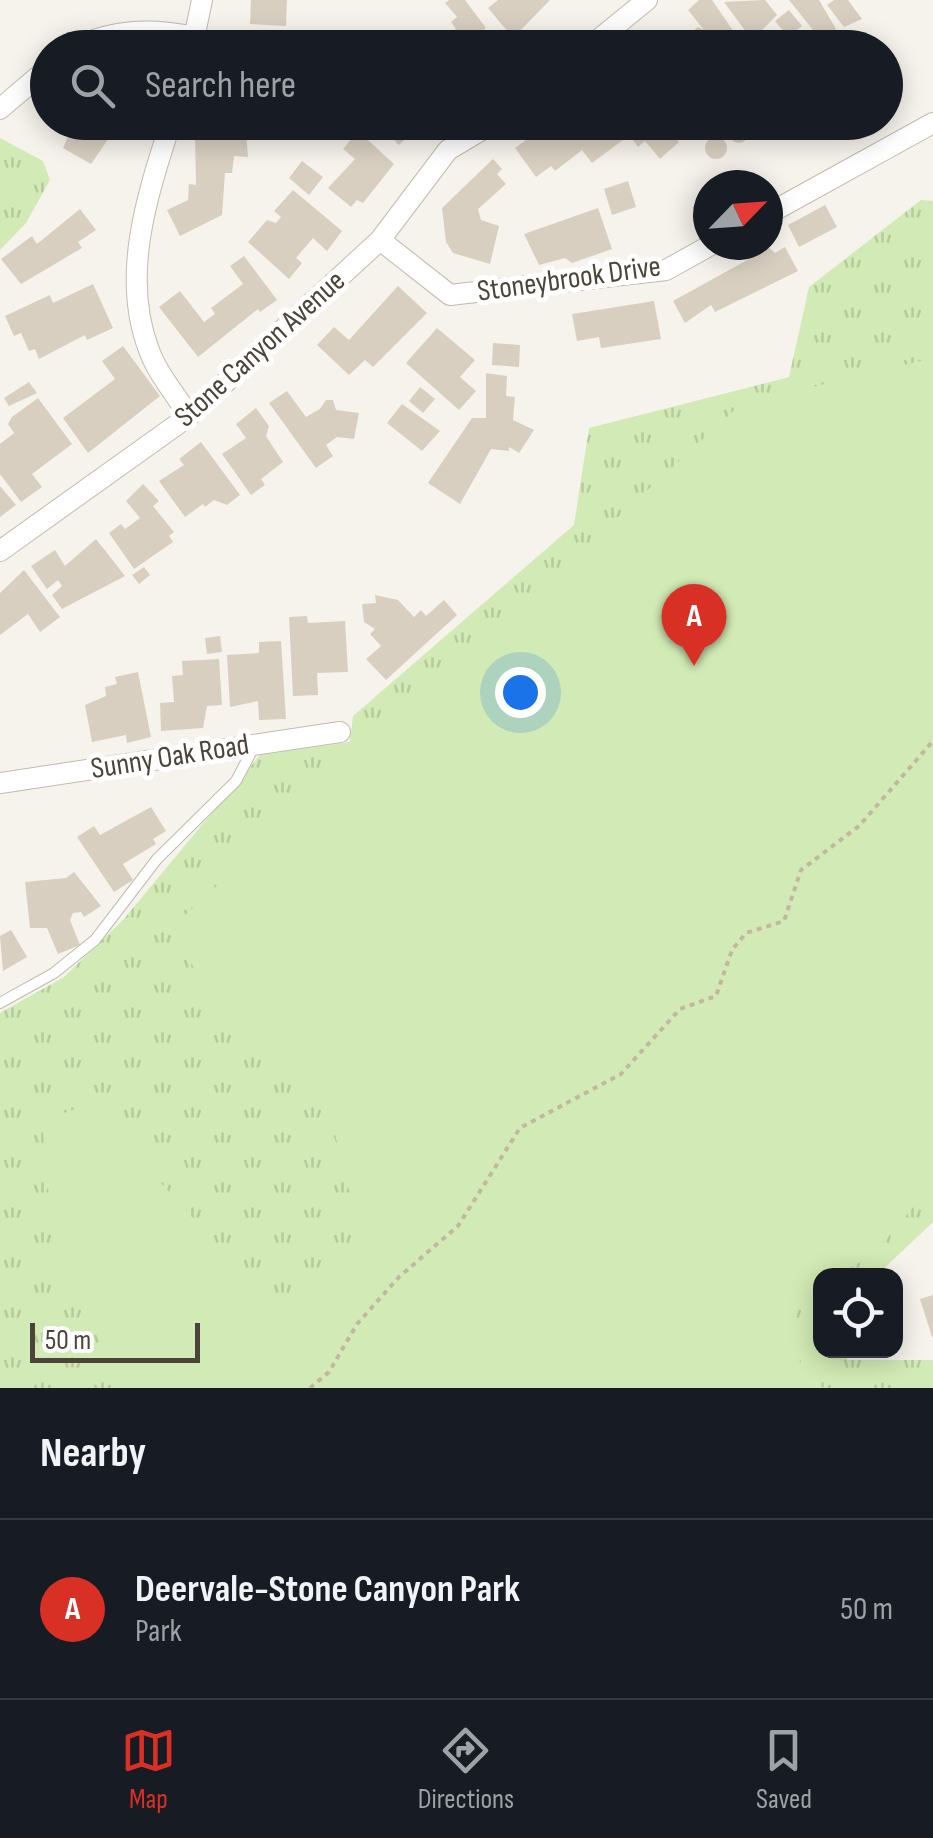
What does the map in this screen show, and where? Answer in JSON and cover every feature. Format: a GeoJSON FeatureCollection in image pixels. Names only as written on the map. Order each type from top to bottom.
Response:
{"type":"FeatureCollection","features":[{"type":"Feature","properties":{"kind":"street"},"geometry":{"type":"LineString","coordinates":[[196,30],[202,0]]}},
{"type":"Feature","properties":{"kind":"street"},"geometry":{"type":"LineString","coordinates":[[610,30],[647,0]]}},
{"type":"Feature","properties":{"kind":"street"},"geometry":{"type":"LineString","coordinates":[[0,109],[30,83]]}},
{"type":"Feature","properties":{"kind":"street"},"geometry":{"type":"LineString","coordinates":[[903,140],[933,123]]}},
{"type":"Feature","properties":{"kind":"street"},"geometry":{"type":"LineString","coordinates":[[166,140],[139,227],[138,289],[148,349],[188,416]]}},
{"type":"Feature","properties":{"kind":"street","name":"Stone Canyon Avenue"},"geometry":{"type":"LineString","coordinates":[[0,551],[188,416],[380,240],[448,150],[465,140]]}},
{"type":"Feature","properties":{"kind":"street"},"geometry":{"type":"LineString","coordinates":[[783,206],[902,140]]}},
{"type":"Feature","properties":{"kind":"street","name":"Stoneybrook Drive"},"geometry":{"type":"LineString","coordinates":[[380,240],[450,295],[666,270],[693,255]]}},
{"type":"Feature","properties":{"kind":"street","name":"Sunny Oak Road"},"geometry":{"type":"LineString","coordinates":[[0,783],[340,732]]}},
{"type":"Feature","properties":{"kind":"lane"},"geometry":{"type":"LineString","coordinates":[[0,1003],[54,973],[95,940],[157,859],[236,781],[256,744]]}},
{"type":"Feature","properties":{"kind":"path"},"geometry":{"type":"LineString","coordinates":[[310,1388],[328,1372],[356,1324],[399,1277],[458,1226],[520,1128],[620,1074],[680,1009],[716,996],[732,950],[746,933],[784,921],[791,910],[801,870],[859,826],[933,740]]}},
{"type":"Feature","properties":{"kind":"green space"},"geometry":{"type":"Polygon","coordinates":[[[0,138],[43,161],[50,180],[26,223],[0,250],[0,138]]]}},
{"type":"Feature","properties":{"kind":"green space"},"geometry":{"type":"Polygon","coordinates":[[[921,200],[933,201],[933,1222],[884,1268],[813,1268],[813,1358],[933,1360],[933,1388],[0,1388],[0,1013],[64,977],[123,920],[260,755],[350,742],[353,716],[574,525],[589,428],[789,377],[809,287],[921,200]]]}},
{"type":"Feature","properties":{"kind":"green space"},"geometry":{"type":"Polygon","coordinates":[[[933,358],[933,1183],[870,1255],[849,1268],[813,1268],[813,1284],[798,1292],[789,1342],[812,1382],[824,1388],[124,1388],[53,1243],[42,1121],[89,1104],[262,1294],[321,1295],[361,1237],[326,1099],[219,1011],[171,928],[741,404],[933,358]]]}},
{"type":"Feature","properties":{"kind":"building"},"geometry":{"type":"Polygon","coordinates":[[[251,0],[287,0],[286,26],[250,24],[251,0]]]}},
{"type":"Feature","properties":{"kind":"building"},"geometry":{"type":"Polygon","coordinates":[[[465,0],[486,28],[454,30],[451,22],[457,17],[445,3],[465,0]]]}},
{"type":"Feature","properties":{"kind":"building"},"geometry":{"type":"Polygon","coordinates":[[[498,0],[550,0],[521,30],[506,30],[488,8],[498,0]]]}},
{"type":"Feature","properties":{"kind":"building"},"geometry":{"type":"Polygon","coordinates":[[[699,0],[712,0],[733,30],[704,30],[688,10],[699,0]]]}},
{"type":"Feature","properties":{"kind":"building"},"geometry":{"type":"Polygon","coordinates":[[[765,0],[777,15],[762,30],[745,30],[724,2],[765,0]]]}},
{"type":"Feature","properties":{"kind":"building"},"geometry":{"type":"Polygon","coordinates":[[[789,0],[819,0],[836,29],[813,30],[789,0]]]}},
{"type":"Feature","properties":{"kind":"building"},"geometry":{"type":"Polygon","coordinates":[[[834,0],[848,0],[862,19],[844,27],[827,5],[834,0]]]}},
{"type":"Feature","properties":{"kind":"building"},"geometry":{"type":"Polygon","coordinates":[[[789,10],[802,26],[782,30],[775,21],[789,10]]]}},
{"type":"Feature","properties":{"kind":"building"},"geometry":{"type":"Polygon","coordinates":[[[66,140],[108,140],[91,164],[63,148],[66,140]]]}},
{"type":"Feature","properties":{"kind":"building"},"geometry":{"type":"Polygon","coordinates":[[[195,140],[247,140],[248,157],[234,156],[232,173],[225,173],[222,215],[180,236],[167,210],[188,200],[189,184],[196,185],[195,140]]]}},
{"type":"Feature","properties":{"kind":"building"},"geometry":{"type":"Polygon","coordinates":[[[350,140],[368,140],[394,164],[363,203],[357,200],[351,207],[328,188],[355,159],[343,149],[350,140]]]}},
{"type":"Feature","properties":{"kind":"building"},"geometry":{"type":"Polygon","coordinates":[[[526,140],[623,140],[592,163],[582,150],[555,171],[551,166],[536,177],[515,148],[526,140]]]}},
{"type":"Feature","properties":{"kind":"building"},"geometry":{"type":"Polygon","coordinates":[[[633,140],[679,142],[660,159],[645,141],[638,147],[633,140]]]}},
{"type":"Feature","properties":{"kind":"building"},"geometry":{"type":"Polygon","coordinates":[[[708,140],[724,140],[724,156],[708,156],[708,140]]]}},
{"type":"Feature","properties":{"kind":"building"},"geometry":{"type":"Polygon","coordinates":[[[493,159],[502,169],[497,174],[506,184],[478,209],[481,220],[499,226],[490,264],[453,253],[446,242],[442,208],[493,159]]]}},
{"type":"Feature","properties":{"kind":"building"},"geometry":{"type":"Polygon","coordinates":[[[302,161],[323,177],[309,195],[289,178],[302,161]]]}},
{"type":"Feature","properties":{"kind":"building"},"geometry":{"type":"Polygon","coordinates":[[[628,181],[636,207],[612,215],[604,189],[628,181]]]}},
{"type":"Feature","properties":{"kind":"building"},"geometry":{"type":"Polygon","coordinates":[[[293,190],[342,231],[327,251],[313,238],[296,258],[302,263],[289,279],[248,242],[267,220],[276,223],[281,217],[274,211],[293,190]]]}},
{"type":"Feature","properties":{"kind":"building"},"geometry":{"type":"Polygon","coordinates":[[[825,205],[837,227],[799,247],[788,225],[825,205]]]}},
{"type":"Feature","properties":{"kind":"building"},"geometry":{"type":"Polygon","coordinates":[[[598,208],[612,249],[572,263],[565,258],[539,265],[524,234],[598,208]]]}},
{"type":"Feature","properties":{"kind":"building"},"geometry":{"type":"Polygon","coordinates":[[[80,209],[96,230],[78,242],[82,248],[21,284],[1,259],[32,236],[37,244],[80,209]]]}},
{"type":"Feature","properties":{"kind":"building"},"geometry":{"type":"Polygon","coordinates":[[[783,248],[798,271],[715,312],[711,305],[685,323],[673,301],[747,260],[783,260],[783,248]]]}},
{"type":"Feature","properties":{"kind":"building"},"geometry":{"type":"Polygon","coordinates":[[[244,256],[277,300],[260,312],[258,309],[198,357],[159,307],[180,291],[204,322],[215,314],[211,308],[243,284],[230,266],[244,256]]]}},
{"type":"Feature","properties":{"kind":"building"},"geometry":{"type":"Polygon","coordinates":[[[93,284],[113,328],[87,340],[85,335],[39,359],[35,349],[29,351],[21,333],[14,336],[5,316],[50,295],[53,303],[93,284]]]}},
{"type":"Feature","properties":{"kind":"building"},"geometry":{"type":"Polygon","coordinates":[[[398,286],[427,313],[373,367],[365,360],[349,375],[317,345],[334,327],[349,340],[398,286]]]}},
{"type":"Feature","properties":{"kind":"building"},"geometry":{"type":"Polygon","coordinates":[[[654,301],[661,339],[601,348],[599,337],[577,341],[572,314],[654,301]]]}},
{"type":"Feature","properties":{"kind":"building"},"geometry":{"type":"Polygon","coordinates":[[[437,328],[475,360],[460,377],[476,391],[459,410],[406,363],[437,328]]]}},
{"type":"Feature","properties":{"kind":"building"},"geometry":{"type":"Polygon","coordinates":[[[493,343],[520,345],[519,367],[492,365],[493,343]]]}},
{"type":"Feature","properties":{"kind":"building"},"geometry":{"type":"Polygon","coordinates":[[[123,346],[160,396],[88,453],[63,418],[115,379],[102,361],[123,346]]]}},
{"type":"Feature","properties":{"kind":"building"},"geometry":{"type":"Polygon","coordinates":[[[486,373],[507,376],[506,396],[515,397],[513,420],[534,430],[519,453],[509,447],[509,451],[491,449],[460,504],[428,483],[472,418],[486,418],[486,373]]]}},
{"type":"Feature","properties":{"kind":"building"},"geometry":{"type":"Polygon","coordinates":[[[29,382],[37,393],[9,406],[4,398],[29,382]]]}},
{"type":"Feature","properties":{"kind":"building"},"geometry":{"type":"Polygon","coordinates":[[[420,387],[435,399],[423,413],[409,401],[420,387]]]}},
{"type":"Feature","properties":{"kind":"building"},"geometry":{"type":"Polygon","coordinates":[[[287,391],[306,417],[326,400],[333,400],[336,410],[359,413],[354,439],[337,437],[326,445],[333,456],[316,468],[269,403],[287,391]]]}},
{"type":"Feature","properties":{"kind":"building"},"geometry":{"type":"Polygon","coordinates":[[[38,398],[72,444],[32,474],[42,487],[21,502],[0,474],[0,444],[14,433],[8,424],[12,417],[38,398]]]}},
{"type":"Feature","properties":{"kind":"building"},"geometry":{"type":"Polygon","coordinates":[[[402,404],[440,431],[422,451],[387,423],[402,404]]]}},
{"type":"Feature","properties":{"kind":"building"},"geometry":{"type":"Polygon","coordinates":[[[256,408],[269,426],[266,436],[283,462],[261,479],[265,485],[251,495],[222,454],[246,438],[236,424],[256,408]]]}},
{"type":"Feature","properties":{"kind":"building"},"geometry":{"type":"Polygon","coordinates":[[[201,442],[240,495],[227,505],[214,500],[205,507],[203,504],[185,517],[159,481],[184,465],[179,459],[201,442]]]}},
{"type":"Feature","properties":{"kind":"building"},"geometry":{"type":"Polygon","coordinates":[[[143,484],[159,501],[153,506],[174,532],[169,536],[173,542],[134,569],[109,533],[121,524],[125,529],[140,518],[126,501],[143,484]]]}},
{"type":"Feature","properties":{"kind":"building"},"geometry":{"type":"Polygon","coordinates":[[[0,486],[16,505],[0,517],[0,486]]]}},
{"type":"Feature","properties":{"kind":"building"},"geometry":{"type":"Polygon","coordinates":[[[96,539],[125,576],[62,609],[52,595],[62,586],[58,580],[47,589],[31,566],[55,550],[65,566],[96,539]]]}},
{"type":"Feature","properties":{"kind":"building"},"geometry":{"type":"Polygon","coordinates":[[[144,567],[150,575],[139,584],[132,575],[144,567]]]}},
{"type":"Feature","properties":{"kind":"building"},"geometry":{"type":"Polygon","coordinates":[[[24,570],[60,617],[40,632],[28,614],[0,635],[0,593],[24,570]]]}},
{"type":"Feature","properties":{"kind":"building"},"geometry":{"type":"Polygon","coordinates":[[[375,595],[398,600],[414,617],[421,610],[426,616],[444,600],[457,615],[386,680],[366,659],[381,646],[370,634],[375,629],[364,622],[362,604],[376,603],[375,595]]]}},
{"type":"Feature","properties":{"kind":"building"},"geometry":{"type":"Polygon","coordinates":[[[307,616],[308,623],[345,621],[348,672],[317,673],[318,695],[293,696],[289,617],[307,616]]]}},
{"type":"Feature","properties":{"kind":"building"},"geometry":{"type":"Polygon","coordinates":[[[220,636],[222,652],[207,654],[205,638],[220,636]]]}},
{"type":"Feature","properties":{"kind":"building"},"geometry":{"type":"Polygon","coordinates":[[[281,641],[286,719],[259,720],[258,701],[230,707],[227,655],[259,653],[259,642],[281,641]]]}},
{"type":"Feature","properties":{"kind":"building"},"geometry":{"type":"Polygon","coordinates":[[[219,659],[222,705],[207,706],[203,728],[161,731],[160,703],[174,702],[172,676],[183,675],[182,661],[219,659]]]}},
{"type":"Feature","properties":{"kind":"building"},"geometry":{"type":"Polygon","coordinates":[[[138,672],[151,737],[127,743],[126,735],[92,742],[85,705],[106,696],[105,687],[117,684],[115,677],[138,672]]]}},
{"type":"Feature","properties":{"kind":"building"},"geometry":{"type":"Polygon","coordinates":[[[151,807],[166,831],[153,839],[156,844],[123,864],[133,880],[114,892],[77,837],[94,826],[100,835],[151,807]]]}},
{"type":"Feature","properties":{"kind":"building"},"geometry":{"type":"Polygon","coordinates":[[[74,872],[101,906],[84,917],[81,912],[73,913],[70,920],[80,945],[58,954],[47,928],[30,928],[25,882],[66,878],[74,872]]]}},
{"type":"Feature","properties":{"kind":"building"},"geometry":{"type":"Polygon","coordinates":[[[11,930],[27,957],[3,971],[0,936],[11,930]]]}},
{"type":"Feature","properties":{"kind":"building"},"geometry":{"type":"Polygon","coordinates":[[[933,1295],[933,1337],[932,1337],[920,1299],[933,1295]]]}},
{"type":"Feature","properties":{"kind":"place","name":"Deervale-Stone Canyon Park"},"geometry":{"type":"Point","coordinates":[694,666]}}]}
